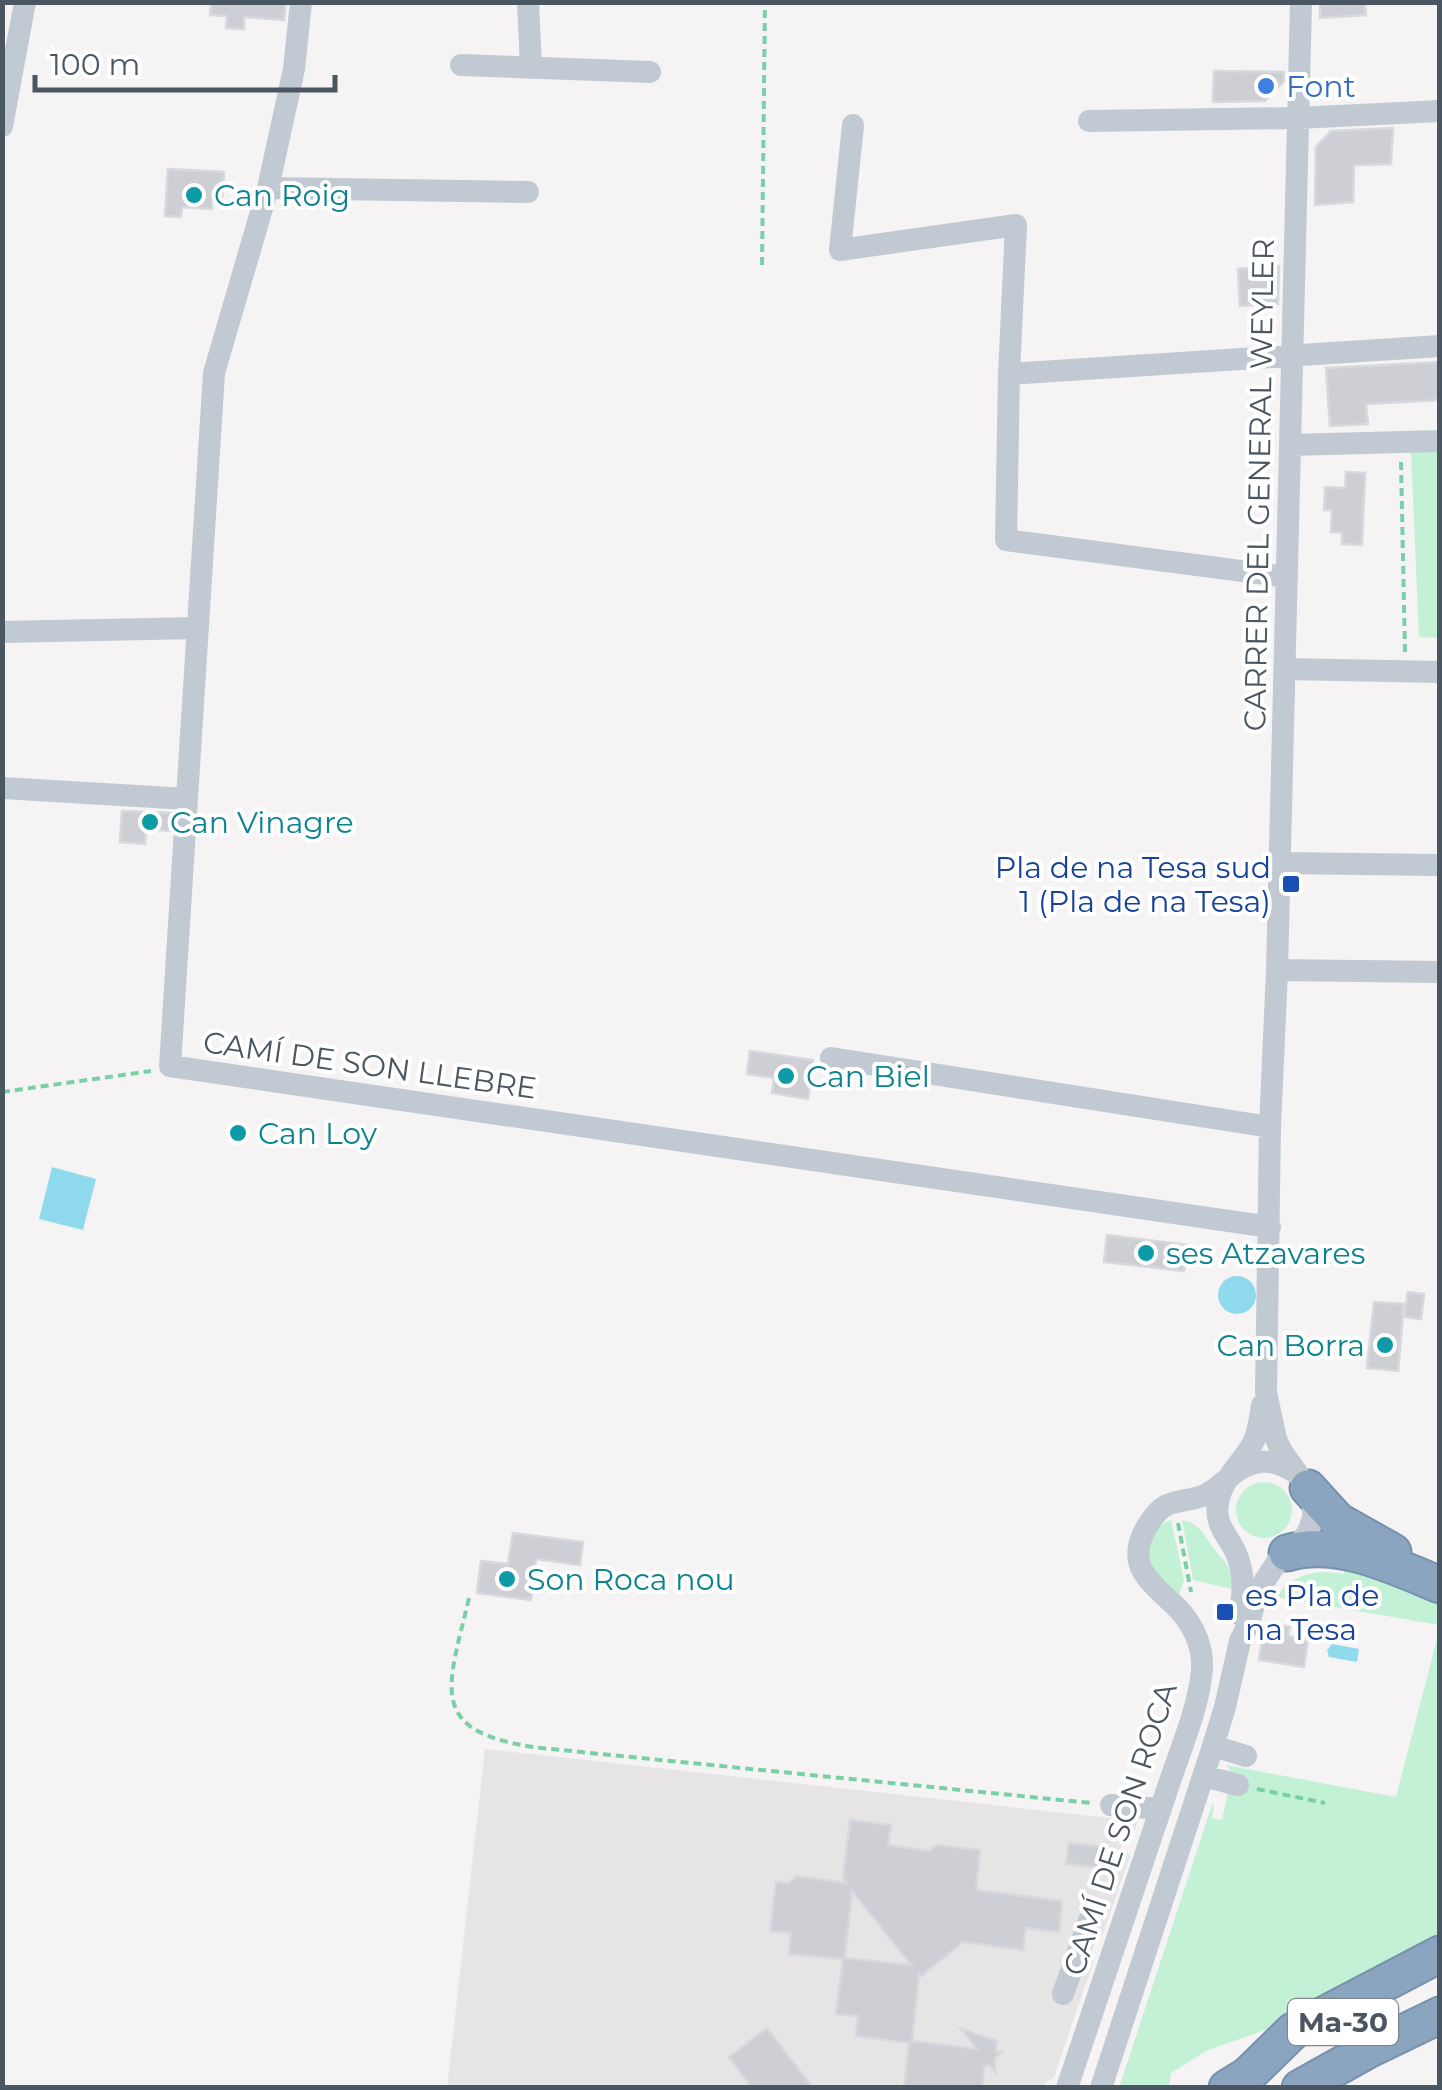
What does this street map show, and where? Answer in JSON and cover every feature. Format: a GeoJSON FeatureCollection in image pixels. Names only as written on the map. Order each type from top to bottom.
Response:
{"type":"FeatureCollection","features":[{"type":"Feature","properties":{"kind":"highway"},"geometry":{"type":"LineString","coordinates":[[1304,1482],[1325,1509],[1358,1534],[1440,1572]]}},
{"type":"Feature","properties":{"kind":"highway"},"geometry":{"type":"LineString","coordinates":[[1287,1553],[1310,1548],[1349,1554],[1382,1562],[1440,1585]]}},
{"type":"Feature","properties":{"kind":"highway"},"geometry":{"type":"LineString","coordinates":[[1238,2081],[1293,2031],[1440,1954]]}},
{"type":"Feature","properties":{"kind":"highway","name":"Ma-30"},"geometry":{"type":"LineString","coordinates":[[1238,2081],[1440,1973]]}},
{"type":"Feature","properties":{"kind":"highway","name":"Ma-30"},"geometry":{"type":"LineString","coordinates":[[1300,2088],[1440,2015]]}},
{"type":"Feature","properties":{"kind":"street"},"geometry":{"type":"LineString","coordinates":[[2,126],[25,2]]}},
{"type":"Feature","properties":{"kind":"street","name":"CAMÍ DE SON LLEBRE"},"geometry":{"type":"LineString","coordinates":[[301,2],[294,69],[268,188],[214,374],[170,1066],[1270,1227]]}},
{"type":"Feature","properties":{"kind":"street"},"geometry":{"type":"LineString","coordinates":[[528,2],[531,68]]}},
{"type":"Feature","properties":{"kind":"street","name":"CARRER DEL GENERAL WEYLER"},"geometry":{"type":"LineString","coordinates":[[1266,1392],[1301,2]]}},
{"type":"Feature","properties":{"kind":"street"},"geometry":{"type":"LineString","coordinates":[[461,66],[650,72]]}},
{"type":"Feature","properties":{"kind":"street"},"geometry":{"type":"LineString","coordinates":[[1089,121],[1440,111]]}},
{"type":"Feature","properties":{"kind":"street"},"geometry":{"type":"LineString","coordinates":[[853,125],[840,250],[1016,225],[1008,374],[1006,540],[1287,578]]}},
{"type":"Feature","properties":{"kind":"street"},"geometry":{"type":"LineString","coordinates":[[268,188],[528,192]]}},
{"type":"Feature","properties":{"kind":"street"},"geometry":{"type":"LineString","coordinates":[[1008,374],[1440,346]]}},
{"type":"Feature","properties":{"kind":"street"},"geometry":{"type":"LineString","coordinates":[[1290,445],[1440,441]]}},
{"type":"Feature","properties":{"kind":"street"},"geometry":{"type":"LineString","coordinates":[[2,632],[198,628]]}},
{"type":"Feature","properties":{"kind":"street"},"geometry":{"type":"LineString","coordinates":[[1285,669],[1440,672]]}},
{"type":"Feature","properties":{"kind":"street"},"geometry":{"type":"LineString","coordinates":[[2,788],[187,800]]}},
{"type":"Feature","properties":{"kind":"street"},"geometry":{"type":"LineString","coordinates":[[1280,863],[1440,865]]}},
{"type":"Feature","properties":{"kind":"street"},"geometry":{"type":"LineString","coordinates":[[1278,970],[1440,972]]}},
{"type":"Feature","properties":{"kind":"street"},"geometry":{"type":"LineString","coordinates":[[831,1058],[1270,1128]]}},
{"type":"Feature","properties":{"kind":"street"},"geometry":{"type":"LineString","coordinates":[[1240,1641],[1242,1577],[1238,1557],[1218,1521],[1217,1507],[1220,1492],[1257,1434],[1266,1392]]}},
{"type":"Feature","properties":{"kind":"street"},"geometry":{"type":"LineString","coordinates":[[1101,2088],[1204,1776],[1240,1641],[1258,1591],[1277,1562],[1300,1544],[1313,1518],[1313,1503],[1304,1482],[1276,1439],[1266,1392]]}},
{"type":"Feature","properties":{"kind":"street"},"geometry":{"type":"LineString","coordinates":[[1154,1519],[1163,1506],[1203,1496],[1240,1468],[1255,1462],[1286,1466],[1304,1482]]}},
{"type":"Feature","properties":{"kind":"street"},"geometry":{"type":"LineString","coordinates":[[1154,1519],[1176,1512],[1190,1513],[1211,1524],[1245,1554],[1273,1558],[1287,1553]]}},
{"type":"Feature","properties":{"kind":"street","name":"CAMÍ DE SON ROCA"},"geometry":{"type":"LineString","coordinates":[[1066,2088],[1161,1809],[1196,1696],[1202,1659],[1192,1627],[1149,1583],[1140,1564],[1140,1542],[1154,1519]]}},
{"type":"Feature","properties":{"kind":"street"},"geometry":{"type":"LineString","coordinates":[[1213,1746],[1246,1756]]}},
{"type":"Feature","properties":{"kind":"street"},"geometry":{"type":"LineString","coordinates":[[1204,1776],[1238,1784]]}},
{"type":"Feature","properties":{"kind":"street"},"geometry":{"type":"LineString","coordinates":[[1111,1806],[1161,1809]]}},
{"type":"Feature","properties":{"kind":"street"},"geometry":{"type":"LineString","coordinates":[[1124,1842],[1148,1844]]}},
{"type":"Feature","properties":{"kind":"street"},"geometry":{"type":"LineString","coordinates":[[1063,1994],[1089,1921]]}},
{"type":"Feature","properties":{"kind":"street"},"geometry":{"type":"LineString","coordinates":[[1080,1946],[1114,1948]]}},
{"type":"Feature","properties":{"kind":"path"},"geometry":{"type":"LineString","coordinates":[[762,265],[765,2]]}},
{"type":"Feature","properties":{"kind":"path"},"geometry":{"type":"LineString","coordinates":[[1400,442],[1406,671]]}},
{"type":"Feature","properties":{"kind":"path"},"geometry":{"type":"LineString","coordinates":[[2,1092],[170,1066]]}},
{"type":"Feature","properties":{"kind":"path"},"geometry":{"type":"LineString","coordinates":[[469,1598],[452,1674],[452,1700],[470,1726],[498,1741],[1111,1806]]}},
{"type":"Feature","properties":{"kind":"path"},"geometry":{"type":"LineString","coordinates":[[1238,1784],[1325,1804]]}},
{"type":"Feature","properties":{"kind":"shaded area"},"geometry":{"type":"Polygon","coordinates":[[[485,1749],[1137,1821],[1135,1831],[1123,1831],[1121,1850],[1130,1856],[1102,1936],[1096,1938],[1090,1956],[1094,1960],[1054,2077],[1044,2087],[447,2088],[485,1749]]]}},
{"type":"Feature","properties":{"kind":"green space"},"geometry":{"type":"Polygon","coordinates":[[[1439,451],[1439,638],[1419,637],[1411,452],[1439,451]]]}},
{"type":"Feature","properties":{"kind":"green space"},"geometry":{"type":"Polygon","coordinates":[[[1264,1482],[1284,1490],[1292,1510],[1284,1530],[1264,1538],[1244,1530],[1236,1510],[1244,1490],[1264,1482]]]}},
{"type":"Feature","properties":{"kind":"green space"},"geometry":{"type":"Polygon","coordinates":[[[1171,1520],[1184,1580],[1179,1595],[1149,1567],[1154,1533],[1171,1520]]]}},
{"type":"Feature","properties":{"kind":"green space"},"geometry":{"type":"Polygon","coordinates":[[[1182,1520],[1200,1529],[1227,1565],[1232,1589],[1193,1580],[1182,1520]]]}},
{"type":"Feature","properties":{"kind":"green space"},"geometry":{"type":"Polygon","coordinates":[[[1347,1565],[1439,1602],[1439,1625],[1276,1597],[1297,1578],[1323,1572],[1343,1574],[1347,1565]]]}},
{"type":"Feature","properties":{"kind":"green space"},"geometry":{"type":"Polygon","coordinates":[[[1439,1631],[1439,1941],[1274,2027],[1208,2050],[1171,2073],[1169,2087],[1119,2088],[1212,1805],[1212,1818],[1222,1820],[1232,1773],[1226,1765],[1396,1797],[1439,1631]]]}},
{"type":"Feature","properties":{"kind":"water"},"geometry":{"type":"Polygon","coordinates":[[[52,1167],[96,1179],[83,1230],[39,1219],[52,1167]]]}},
{"type":"Feature","properties":{"kind":"water"},"geometry":{"type":"Polygon","coordinates":[[[1237,1276],[1250,1282],[1256,1295],[1250,1308],[1237,1314],[1224,1308],[1218,1295],[1224,1282],[1237,1276]]]}},
{"type":"Feature","properties":{"kind":"water"},"geometry":{"type":"Polygon","coordinates":[[[1332,1644],[1359,1649],[1357,1662],[1329,1657],[1327,1650],[1332,1644]]]}},
{"type":"Feature","properties":{"kind":"building"},"geometry":{"type":"Polygon","coordinates":[[[211,2],[286,2],[284,20],[244,17],[244,29],[226,28],[227,16],[210,15],[211,2]]]}},
{"type":"Feature","properties":{"kind":"building"},"geometry":{"type":"Polygon","coordinates":[[[1320,2],[1365,2],[1366,15],[1320,18],[1320,2]]]}},
{"type":"Feature","properties":{"kind":"building"},"geometry":{"type":"Polygon","coordinates":[[[1214,71],[1284,72],[1284,81],[1265,101],[1213,102],[1214,71]]]}},
{"type":"Feature","properties":{"kind":"building"},"geometry":{"type":"Polygon","coordinates":[[[1393,128],[1391,164],[1354,165],[1353,202],[1315,205],[1316,147],[1331,131],[1393,128]]]}},
{"type":"Feature","properties":{"kind":"building","name":"Can Roig"},"geometry":{"type":"Polygon","coordinates":[[[168,169],[224,172],[222,203],[212,202],[212,209],[182,207],[181,217],[165,216],[168,169]]]}},
{"type":"Feature","properties":{"kind":"building"},"geometry":{"type":"Polygon","coordinates":[[[1279,266],[1278,304],[1240,306],[1238,269],[1279,266]]]}},
{"type":"Feature","properties":{"kind":"building"},"geometry":{"type":"Polygon","coordinates":[[[1440,362],[1440,400],[1366,404],[1368,424],[1330,426],[1326,368],[1440,362]]]}},
{"type":"Feature","properties":{"kind":"building"},"geometry":{"type":"Polygon","coordinates":[[[1346,472],[1365,473],[1362,545],[1342,544],[1342,532],[1331,532],[1332,510],[1324,510],[1325,487],[1345,488],[1346,472]]]}},
{"type":"Feature","properties":{"kind":"building","name":"Can Vinagre"},"geometry":{"type":"Polygon","coordinates":[[[122,811],[171,813],[170,831],[146,829],[145,844],[120,842],[122,811]]]}},
{"type":"Feature","properties":{"kind":"building","name":"Can Biel"},"geometry":{"type":"Polygon","coordinates":[[[750,1051],[813,1060],[808,1099],[772,1093],[774,1078],[747,1074],[750,1051]]]}},
{"type":"Feature","properties":{"kind":"building","name":"ses Atzavares"},"geometry":{"type":"Polygon","coordinates":[[[1107,1235],[1188,1245],[1184,1271],[1104,1262],[1107,1235]]]}},
{"type":"Feature","properties":{"kind":"building"},"geometry":{"type":"Polygon","coordinates":[[[1408,1292],[1424,1294],[1421,1319],[1404,1317],[1408,1292]]]}},
{"type":"Feature","properties":{"kind":"building","name":"Can Borra"},"geometry":{"type":"Polygon","coordinates":[[[1374,1302],[1404,1304],[1398,1371],[1367,1368],[1374,1302]]]}},
{"type":"Feature","properties":{"kind":"building","name":"Son Roca nou"},"geometry":{"type":"Polygon","coordinates":[[[513,1533],[583,1542],[580,1565],[536,1559],[531,1600],[477,1593],[481,1561],[508,1564],[513,1533]]]}},
{"type":"Feature","properties":{"kind":"building"},"geometry":{"type":"Polygon","coordinates":[[[1273,1624],[1290,1627],[1288,1636],[1308,1640],[1304,1667],[1259,1660],[1263,1633],[1271,1634],[1273,1624]]]}},
{"type":"Feature","properties":{"kind":"building"},"geometry":{"type":"Polygon","coordinates":[[[850,1820],[891,1825],[888,1845],[929,1851],[937,1845],[980,1850],[976,1890],[1062,1901],[1059,1932],[1026,1928],[1023,1950],[963,1942],[919,1974],[912,2041],[977,2049],[961,2029],[997,2041],[996,2052],[1002,2052],[995,2058],[995,2072],[989,2064],[984,2067],[982,2088],[904,2088],[909,2043],[856,2036],[858,2016],[836,2014],[843,1959],[789,1954],[791,1933],[770,1931],[776,1882],[789,1883],[797,1876],[846,1883],[843,1879],[850,1820]],[[852,1891],[845,1958],[911,1965],[852,1891]]]}},
{"type":"Feature","properties":{"kind":"building"},"geometry":{"type":"Polygon","coordinates":[[[1069,1843],[1112,1848],[1110,1869],[1066,1864],[1069,1843]]]}},
{"type":"Feature","properties":{"kind":"building"},"geometry":{"type":"Polygon","coordinates":[[[767,2028],[813,2088],[752,2088],[729,2057],[767,2028]]]}},
{"type":"Feature","properties":{"kind":"place","name":"Font"},"geometry":{"type":"Point","coordinates":[1266,86]}},
{"type":"Feature","properties":{"kind":"place","name":"Can Roig"},"geometry":{"type":"Point","coordinates":[194,195]}},
{"type":"Feature","properties":{"kind":"place","name":"Can Vinagre"},"geometry":{"type":"Point","coordinates":[150,822]}},
{"type":"Feature","properties":{"kind":"place","name":"Pla de na Tesa sud 1 (Pla de na Tesa)"},"geometry":{"type":"Point","coordinates":[1291,884]}},
{"type":"Feature","properties":{"kind":"place","name":"Can Biel"},"geometry":{"type":"Point","coordinates":[786,1076]}},
{"type":"Feature","properties":{"kind":"place","name":"Can Loy"},"geometry":{"type":"Point","coordinates":[238,1133]}},
{"type":"Feature","properties":{"kind":"place","name":"ses Atzavares"},"geometry":{"type":"Point","coordinates":[1146,1253]}},
{"type":"Feature","properties":{"kind":"place","name":"Can Borra"},"geometry":{"type":"Point","coordinates":[1385,1345]}},
{"type":"Feature","properties":{"kind":"place","name":"Son Roca nou"},"geometry":{"type":"Point","coordinates":[507,1579]}},
{"type":"Feature","properties":{"kind":"place","name":"es Pla de na Tesa"},"geometry":{"type":"Point","coordinates":[1225,1612]}}]}
